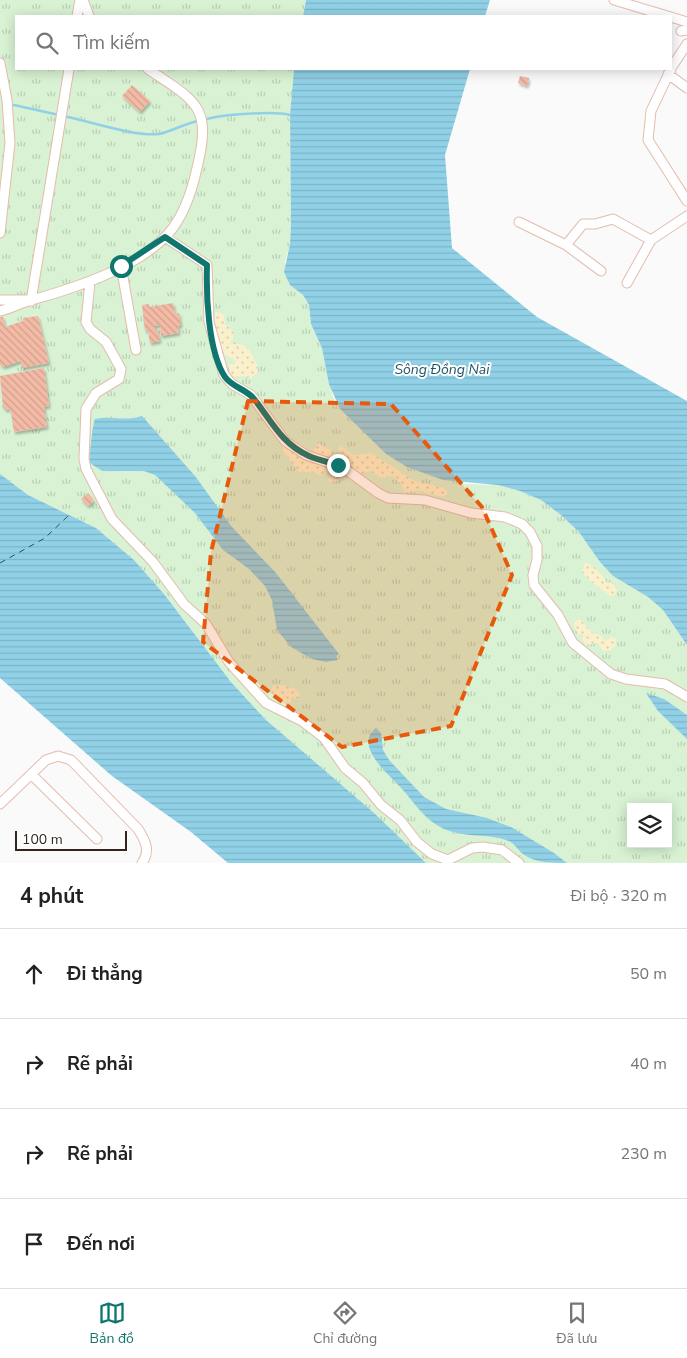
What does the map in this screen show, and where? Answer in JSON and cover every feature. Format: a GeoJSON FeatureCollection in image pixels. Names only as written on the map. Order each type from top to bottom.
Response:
{"type":"FeatureCollection","features":[{"type":"Feature","properties":{"kind":"street"},"geometry":{"type":"LineString","coordinates":[[77,15],[81,0]]}},
{"type":"Feature","properties":{"kind":"street"},"geometry":{"type":"LineString","coordinates":[[81,0],[89,15]]}},
{"type":"Feature","properties":{"kind":"street"},"geometry":{"type":"LineString","coordinates":[[614,0],[635,12],[654,11],[666,15]]}},
{"type":"Feature","properties":{"kind":"street"},"geometry":{"type":"LineString","coordinates":[[672,17],[687,22]]}},
{"type":"Feature","properties":{"kind":"street"},"geometry":{"type":"LineString","coordinates":[[672,67],[687,44]]}},
{"type":"Feature","properties":{"kind":"street"},"geometry":{"type":"LineString","coordinates":[[0,63],[8,108],[10,143],[0,234]]}},
{"type":"Feature","properties":{"kind":"street"},"geometry":{"type":"LineString","coordinates":[[31,300],[69,70]]}},
{"type":"Feature","properties":{"kind":"street"},"geometry":{"type":"LineString","coordinates":[[0,311],[90,282],[121,266],[165,237],[178,219],[193,186],[202,145],[203,120],[186,96],[149,70]]}},
{"type":"Feature","properties":{"kind":"street"},"geometry":{"type":"LineString","coordinates":[[687,88],[670,70],[651,111],[648,140],[687,200]]}},
{"type":"Feature","properties":{"kind":"street"},"geometry":{"type":"LineString","coordinates":[[627,283],[651,240],[687,216]]}},
{"type":"Feature","properties":{"kind":"street"},"geometry":{"type":"LineString","coordinates":[[566,246],[583,224],[595,224],[609,218],[651,240]]}},
{"type":"Feature","properties":{"kind":"street"},"geometry":{"type":"LineString","coordinates":[[519,222],[566,246],[601,271]]}},
{"type":"Feature","properties":{"kind":"street"},"geometry":{"type":"LineString","coordinates":[[165,237],[207,265],[209,322],[224,374],[232,384],[246,391],[254,398],[285,442],[306,455],[344,468],[378,493],[388,498],[425,500],[471,513],[505,517],[522,524],[530,532],[537,546],[537,560],[533,575],[534,585],[558,615],[573,643],[612,674],[626,679],[665,684],[687,697]]}},
{"type":"Feature","properties":{"kind":"street"},"geometry":{"type":"LineString","coordinates":[[121,266],[136,350]]}},
{"type":"Feature","properties":{"kind":"street"},"geometry":{"type":"LineString","coordinates":[[90,282],[86,322],[90,329],[106,342],[121,369],[119,378],[101,389],[92,398],[84,415],[84,464],[112,519],[152,562],[184,604],[206,624],[229,662],[261,699],[271,707],[302,721],[324,738],[345,768],[400,820],[426,850],[438,858],[448,860],[472,848],[493,848],[506,852],[519,863]]}},
{"type":"Feature","properties":{"kind":"street"},"geometry":{"type":"LineString","coordinates":[[0,300],[31,300]]}},
{"type":"Feature","properties":{"kind":"street"},"geometry":{"type":"LineString","coordinates":[[0,804],[46,760],[58,756],[71,760],[138,829],[146,842],[146,857],[142,863]]}},
{"type":"Feature","properties":{"kind":"street"},"geometry":{"type":"LineString","coordinates":[[31,774],[97,839]]}},
{"type":"Feature","properties":{"kind":"highlighted area"},"geometry":{"type":"Polygon","coordinates":[[[248,401],[391,404],[482,507],[512,575],[451,726],[342,747],[203,642],[211,552],[248,401]]]}},
{"type":"Feature","properties":{"kind":"green space"},"geometry":{"type":"Polygon","coordinates":[[[0,0],[306,0],[303,15],[15,15],[15,70],[294,70],[290,115],[291,224],[290,244],[285,262],[290,285],[303,295],[309,305],[311,324],[322,348],[333,397],[340,409],[386,454],[465,484],[498,485],[520,491],[541,500],[579,532],[600,562],[613,576],[648,597],[663,610],[687,645],[687,863],[426,863],[266,720],[231,682],[164,594],[134,560],[96,528],[28,495],[0,474],[0,0]]]}},
{"type":"Feature","properties":{"kind":"sand"},"geometry":{"type":"Polygon","coordinates":[[[216,312],[224,314],[225,324],[234,332],[232,344],[241,344],[253,356],[258,372],[250,379],[243,376],[235,378],[230,373],[229,364],[235,364],[236,361],[222,352],[215,326],[216,312]]]}},
{"type":"Feature","properties":{"kind":"sand"},"geometry":{"type":"Polygon","coordinates":[[[289,439],[296,441],[312,453],[318,443],[338,455],[341,454],[338,448],[341,446],[353,455],[371,453],[415,481],[444,488],[448,493],[443,497],[419,491],[405,492],[401,484],[392,476],[382,478],[370,471],[331,483],[328,480],[330,472],[319,475],[312,472],[299,472],[283,451],[283,446],[289,439]]]}},
{"type":"Feature","properties":{"kind":"sand"},"geometry":{"type":"Polygon","coordinates":[[[585,563],[588,563],[603,576],[607,583],[612,582],[617,590],[615,595],[610,596],[585,576],[582,572],[585,563]]]}},
{"type":"Feature","properties":{"kind":"sand"},"geometry":{"type":"Polygon","coordinates":[[[580,619],[592,633],[600,635],[605,641],[611,637],[616,638],[616,645],[611,650],[603,651],[598,643],[589,645],[584,643],[582,639],[584,635],[578,634],[574,627],[575,621],[580,619]]]}},
{"type":"Feature","properties":{"kind":"sand"},"geometry":{"type":"Polygon","coordinates":[[[281,685],[294,688],[300,694],[299,699],[295,699],[292,696],[291,703],[284,703],[280,696],[273,694],[271,690],[273,686],[281,685]]]}},
{"type":"Feature","properties":{"kind":"water"},"geometry":{"type":"Polygon","coordinates":[[[306,0],[490,0],[485,15],[303,15],[306,0]]]}},
{"type":"Feature","properties":{"kind":"water","name":"Sông Đồng Nai"},"geometry":{"type":"Polygon","coordinates":[[[294,70],[470,70],[445,155],[452,248],[537,317],[687,401],[687,645],[663,610],[648,597],[613,576],[600,562],[579,532],[541,500],[520,491],[498,485],[443,480],[407,467],[386,454],[340,409],[329,384],[322,348],[311,324],[309,305],[303,295],[290,285],[284,272],[290,244],[291,224],[290,115],[294,70]]]}},
{"type":"Feature","properties":{"kind":"water"},"geometry":{"type":"Polygon","coordinates":[[[142,416],[195,476],[232,527],[276,573],[339,654],[336,656],[338,660],[326,662],[312,659],[291,647],[277,630],[272,600],[265,586],[249,569],[223,550],[195,513],[155,475],[144,471],[102,471],[90,463],[91,440],[95,419],[135,418],[142,416]]]}},
{"type":"Feature","properties":{"kind":"water"},"geometry":{"type":"Polygon","coordinates":[[[0,474],[28,495],[96,528],[134,560],[164,594],[231,682],[266,720],[374,813],[426,863],[228,863],[191,832],[112,776],[0,678],[0,474]]]}},
{"type":"Feature","properties":{"kind":"water"},"geometry":{"type":"Polygon","coordinates":[[[646,693],[664,699],[687,715],[687,739],[658,711],[646,693]]]}},
{"type":"Feature","properties":{"kind":"water"},"geometry":{"type":"Polygon","coordinates":[[[376,728],[381,733],[383,750],[389,760],[424,797],[446,809],[487,818],[511,827],[567,863],[538,861],[523,854],[509,841],[452,832],[431,821],[376,761],[369,743],[370,735],[376,728]]]}},
{"type":"Feature","properties":{"kind":"building"},"geometry":{"type":"Polygon","coordinates":[[[520,76],[529,78],[527,86],[518,83],[520,76]]]}},
{"type":"Feature","properties":{"kind":"building"},"geometry":{"type":"Polygon","coordinates":[[[132,85],[150,101],[140,112],[122,96],[132,85]]]}},
{"type":"Feature","properties":{"kind":"building"},"geometry":{"type":"Polygon","coordinates":[[[173,303],[175,314],[179,313],[181,325],[178,326],[179,333],[161,336],[160,325],[154,326],[155,329],[157,328],[160,341],[150,343],[148,330],[145,331],[142,305],[149,304],[149,307],[173,303]]]}},
{"type":"Feature","properties":{"kind":"building"},"geometry":{"type":"Polygon","coordinates":[[[38,316],[49,363],[22,368],[21,361],[3,367],[0,365],[0,317],[3,317],[5,327],[23,321],[23,318],[38,316]]]}},
{"type":"Feature","properties":{"kind":"building"},"geometry":{"type":"Polygon","coordinates":[[[44,368],[49,406],[44,407],[47,427],[14,432],[11,412],[9,409],[5,410],[3,405],[0,376],[44,368]]]}},
{"type":"Feature","properties":{"kind":"building"},"geometry":{"type":"Polygon","coordinates":[[[88,493],[94,501],[88,506],[81,499],[88,493]]]}},
{"type":"Feature","properties":{"kind":"waterway"},"geometry":{"type":"LineString","coordinates":[[14,105],[59,115]]}},
{"type":"Feature","properties":{"kind":"waterway"},"geometry":{"type":"LineString","coordinates":[[204,120],[247,114],[272,113],[290,115]]}},
{"type":"Feature","properties":{"kind":"waterway"},"geometry":{"type":"LineString","coordinates":[[64,116],[125,131],[149,134],[164,133],[199,121]]}},
{"type":"Feature","properties":{"kind":"ferry route"},"geometry":{"type":"LineString","coordinates":[[0,563],[45,538],[70,514]]}},
{"type":"Feature","properties":{"kind":"route"},"geometry":{"type":"LineString","coordinates":[[121,266],[165,237],[207,265],[209,322],[215,348],[224,374],[229,382],[251,395],[276,431],[290,446],[315,459],[338,465]]}}]}
